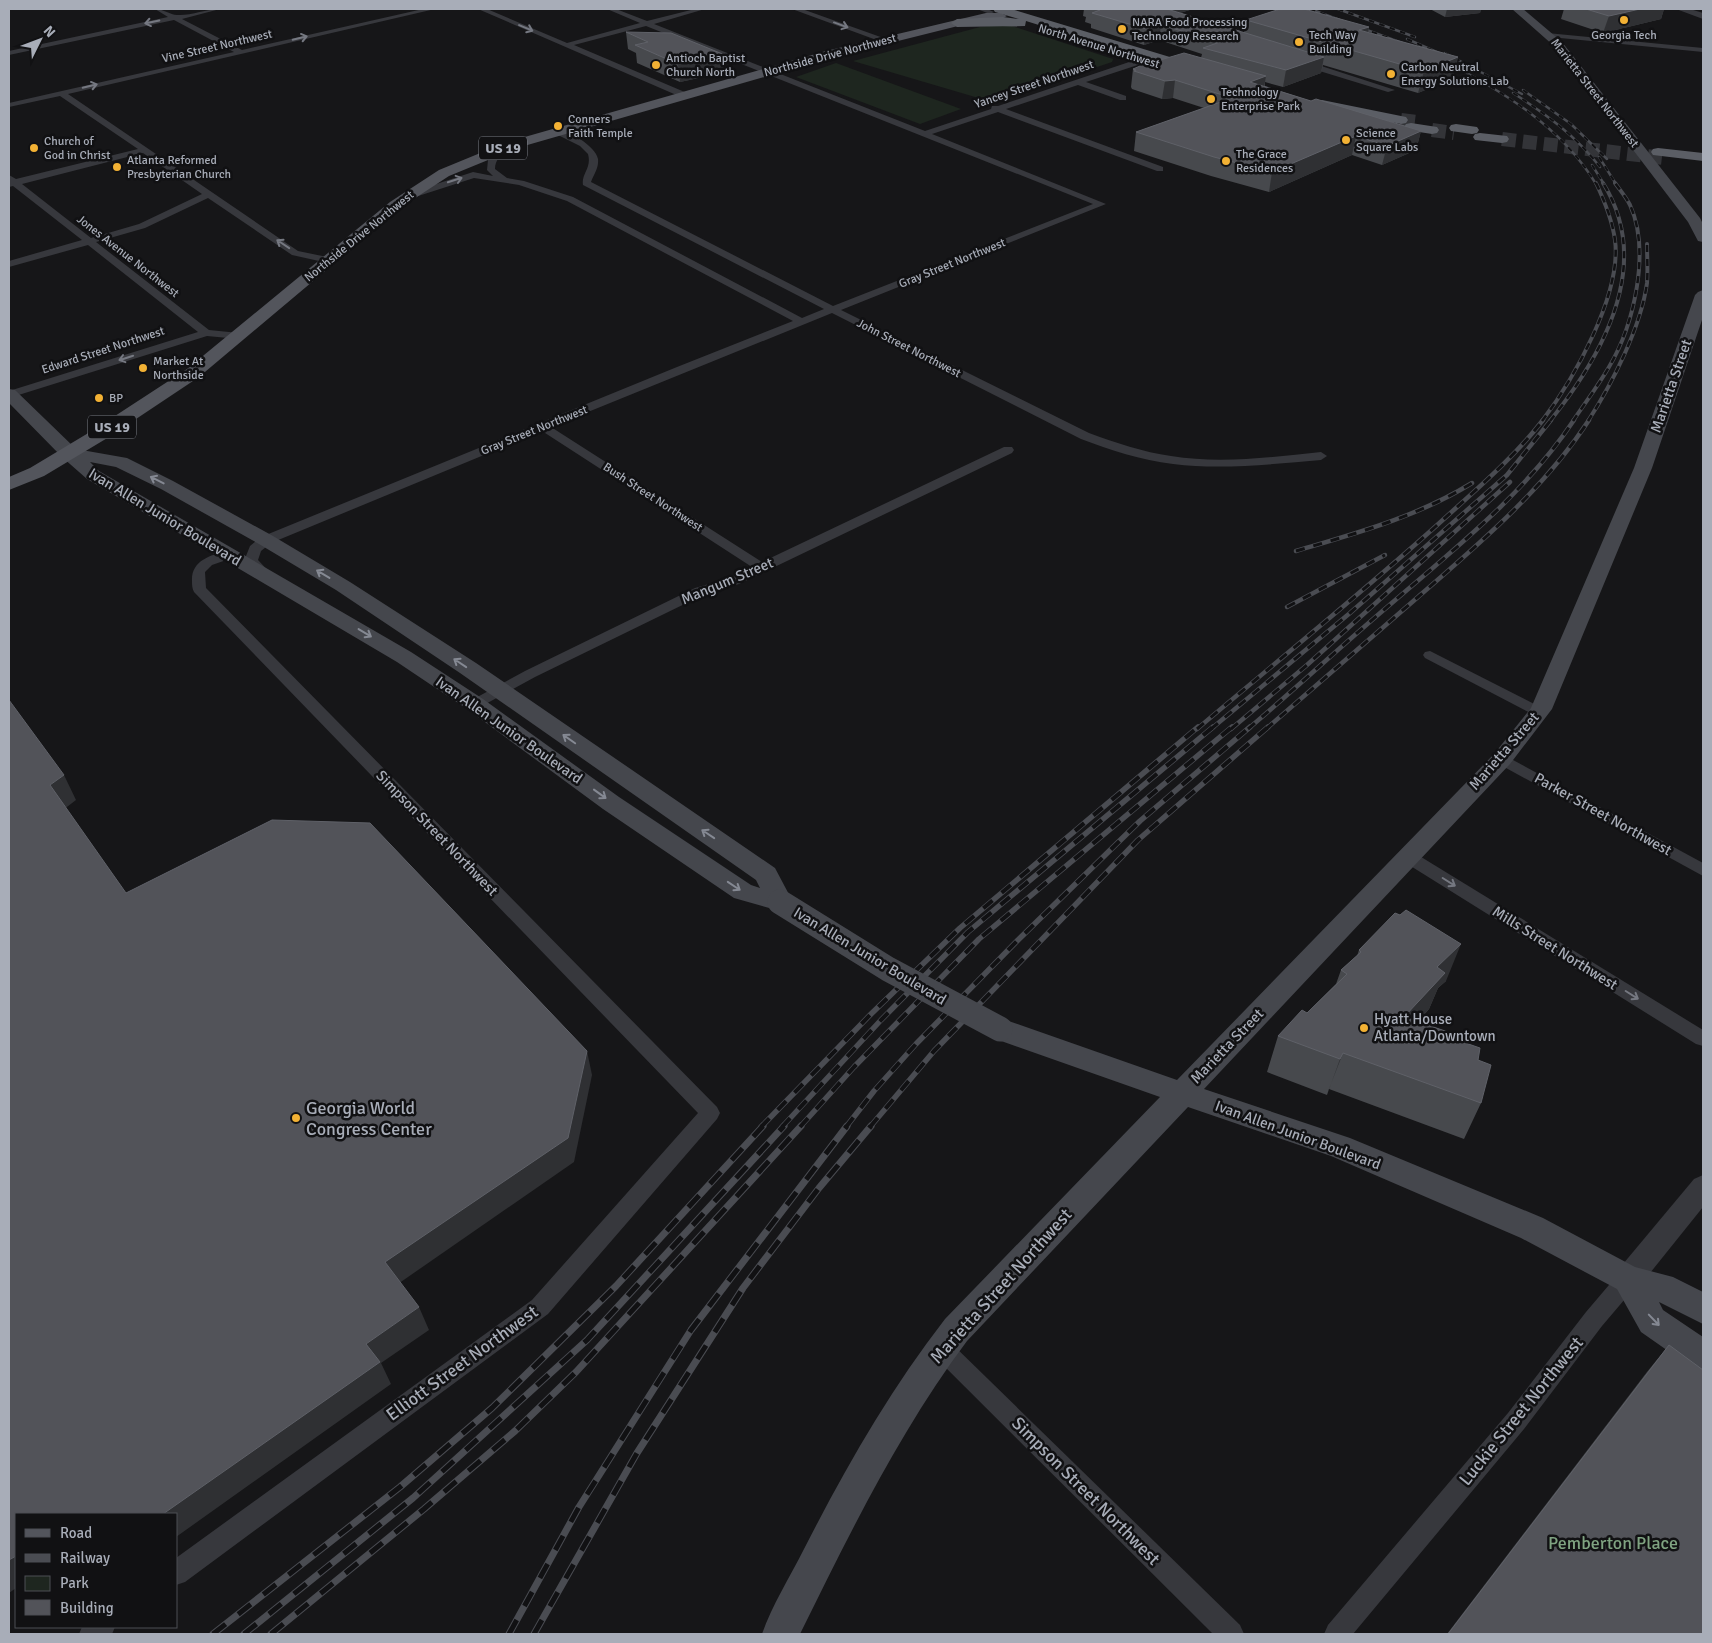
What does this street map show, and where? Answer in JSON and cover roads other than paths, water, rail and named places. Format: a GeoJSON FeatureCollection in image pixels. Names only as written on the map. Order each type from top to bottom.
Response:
{"type":"FeatureCollection","features":[{"type":"Feature","properties":{"kind":"highway","name":"Northside Drive Northwest"},"geometry":{"type":"LineString","coordinates":[[996,12],[1026,9]]}},
{"type":"Feature","properties":{"kind":"highway"},"geometry":{"type":"LineString","coordinates":[[1031,9],[1041,17],[1065,30]]}},
{"type":"Feature","properties":{"kind":"highway","name":"North Avenue Northwest"},"geometry":{"type":"LineString","coordinates":[[996,12],[1027,24],[1149,58]]}},
{"type":"Feature","properties":{"kind":"highway","name":"North Avenue Northwest"},"geometry":{"type":"LineString","coordinates":[[996,12],[1065,30],[1207,76]]}},
{"type":"Feature","properties":{"kind":"highway"},"geometry":{"type":"LineString","coordinates":[[957,23],[1003,21],[1027,24]]}},
{"type":"Feature","properties":{"kind":"highway"},"geometry":{"type":"LineString","coordinates":[[1307,104],[1433,128]]}},
{"type":"Feature","properties":{"kind":"highway"},"geometry":{"type":"LineString","coordinates":[[1455,130],[1503,137]]}},
{"type":"Feature","properties":{"kind":"highway"},"geometry":{"type":"LineString","coordinates":[[1656,157],[1703,157]]}},
{"type":"Feature","properties":{"kind":"highway"},"geometry":{"type":"LineString","coordinates":[[1656,157],[1703,163]]}},
{"type":"Feature","properties":{"kind":"main road","name":"Marietta Street Northwest"},"geometry":{"type":"LineString","coordinates":[[1517,9],[1550,35],[1656,157]]}},
{"type":"Feature","properties":{"kind":"main road","name":"Northside Drive Northwest"},"geometry":{"type":"LineString","coordinates":[[9,484],[37,472],[174,386],[238,336],[395,205],[444,174],[502,148],[557,131],[885,40],[996,12]]}},
{"type":"Feature","properties":{"kind":"main road"},"geometry":{"type":"LineString","coordinates":[[1656,157],[1695,220],[1703,238]]}},
{"type":"Feature","properties":{"kind":"main road","name":"Marietta Street"},"geometry":{"type":"LineString","coordinates":[[1182,1094],[1407,856],[1502,759],[1539,712],[1573,636],[1642,468],[1703,295]]}},
{"type":"Feature","properties":{"kind":"main road"},"geometry":{"type":"LineString","coordinates":[[9,394],[68,453]]}},
{"type":"Feature","properties":{"kind":"main road","name":"Ivan Allen Junior Boulevard"},"geometry":{"type":"LineString","coordinates":[[68,453],[121,462],[184,494],[266,540],[395,620],[500,690],[766,874],[780,902]]}},
{"type":"Feature","properties":{"kind":"main road","name":"Ivan Allen Junior Boulevard"},"geometry":{"type":"LineString","coordinates":[[68,453],[92,475],[227,555],[323,608],[404,657],[475,704],[612,803],[742,892],[780,902],[839,940],[941,1000],[1000,1029],[1349,1151],[1532,1228],[1628,1279],[1673,1292],[1703,1309]]}},
{"type":"Feature","properties":{"kind":"main road","name":"Marietta Street Northwest"},"geometry":{"type":"LineString","coordinates":[[780,1634],[886,1434],[928,1364],[956,1330],[1182,1094]]}},
{"type":"Feature","properties":{"kind":"main road"},"geometry":{"type":"LineString","coordinates":[[1628,1279],[1652,1321],[1703,1356]]}},
{"type":"Feature","properties":{"kind":"street"},"geometry":{"type":"LineString","coordinates":[[158,9],[240,52]]}},
{"type":"Feature","properties":{"kind":"street"},"geometry":{"type":"LineString","coordinates":[[9,53],[217,9]]}},
{"type":"Feature","properties":{"kind":"street","name":"Vine Street Northwest"},"geometry":{"type":"LineString","coordinates":[[9,105],[419,10],[431,9]]}},
{"type":"Feature","properties":{"kind":"street"},"geometry":{"type":"LineString","coordinates":[[482,9],[684,95]]}},
{"type":"Feature","properties":{"kind":"street"},"geometry":{"type":"LineString","coordinates":[[610,9],[924,134]]}},
{"type":"Feature","properties":{"kind":"street"},"geometry":{"type":"LineString","coordinates":[[567,45],[702,9]]}},
{"type":"Feature","properties":{"kind":"street"},"geometry":{"type":"LineString","coordinates":[[796,9],[885,40]]}},
{"type":"Feature","properties":{"kind":"street"},"geometry":{"type":"LineString","coordinates":[[1681,9],[1703,16]]}},
{"type":"Feature","properties":{"kind":"street"},"geometry":{"type":"LineString","coordinates":[[1550,35],[1703,50]]}},
{"type":"Feature","properties":{"kind":"street","name":"Yancey Street Northwest"},"geometry":{"type":"LineString","coordinates":[[924,134],[1149,58]]}},
{"type":"Feature","properties":{"kind":"street"},"geometry":{"type":"LineString","coordinates":[[1299,61],[1391,90]]}},
{"type":"Feature","properties":{"kind":"street"},"geometry":{"type":"LineString","coordinates":[[1077,82],[1123,98]]}},
{"type":"Feature","properties":{"kind":"street"},"geometry":{"type":"LineString","coordinates":[[61,93],[295,253],[328,260]]}},
{"type":"Feature","properties":{"kind":"street"},"geometry":{"type":"LineString","coordinates":[[985,105],[1160,169]]}},
{"type":"Feature","properties":{"kind":"street","name":"John Street Northwest"},"geometry":{"type":"LineString","coordinates":[[557,131],[590,148],[593,156],[593,168],[586,183],[833,310],[1085,436],[1118,448],[1152,457],[1249,462],[1321,456]]}},
{"type":"Feature","properties":{"kind":"street","name":"Gray Street Northwest"},"geometry":{"type":"LineString","coordinates":[[266,540],[802,322],[1101,204],[924,134]]}},
{"type":"Feature","properties":{"kind":"street"},"geometry":{"type":"LineString","coordinates":[[502,148],[492,159],[490,165],[491,170],[503,179]]}},
{"type":"Feature","properties":{"kind":"street"},"geometry":{"type":"LineString","coordinates":[[11,182],[145,150]]}},
{"type":"Feature","properties":{"kind":"street"},"geometry":{"type":"LineString","coordinates":[[409,196],[473,175],[503,179],[570,199],[802,322]]}},
{"type":"Feature","properties":{"kind":"street","name":"Jones Avenue Northwest"},"geometry":{"type":"LineString","coordinates":[[11,182],[206,333]]}},
{"type":"Feature","properties":{"kind":"street"},"geometry":{"type":"LineString","coordinates":[[9,264],[159,220],[200,197],[210,194]]}},
{"type":"Feature","properties":{"kind":"street"},"geometry":{"type":"LineString","coordinates":[[206,333],[238,336]]}},
{"type":"Feature","properties":{"kind":"street","name":"Edward Street Northwest"},"geometry":{"type":"LineString","coordinates":[[9,394],[206,333]]}},
{"type":"Feature","properties":{"kind":"street","name":"Bush Street Northwest"},"geometry":{"type":"LineString","coordinates":[[544,427],[762,568]]}},
{"type":"Feature","properties":{"kind":"street","name":"Mangum Street"},"geometry":{"type":"LineString","coordinates":[[475,704],[700,591],[734,581],[1008,450]]}},
{"type":"Feature","properties":{"kind":"street"},"geometry":{"type":"LineString","coordinates":[[266,540],[254,549],[252,561],[269,579]]}},
{"type":"Feature","properties":{"kind":"street","name":"Simpson Street Northwest"},"geometry":{"type":"LineString","coordinates":[[227,555],[207,562],[198,571],[199,589],[710,1113]]}},
{"type":"Feature","properties":{"kind":"street"},"geometry":{"type":"LineString","coordinates":[[1430,655],[1539,712]]}},
{"type":"Feature","properties":{"kind":"street","name":"Parker Street Northwest"},"geometry":{"type":"LineString","coordinates":[[1502,759],[1703,870]]}},
{"type":"Feature","properties":{"kind":"street","name":"Mills Street Northwest"},"geometry":{"type":"LineString","coordinates":[[1407,856],[1703,1040]]}},
{"type":"Feature","properties":{"kind":"street","name":"Elliott Street Northwest"},"geometry":{"type":"LineString","coordinates":[[178,1572],[540,1307],[710,1113]]}},
{"type":"Feature","properties":{"kind":"street","name":"Luckie Street Northwest"},"geometry":{"type":"LineString","coordinates":[[1337,1634],[1516,1421],[1594,1319],[1703,1187]]}},
{"type":"Feature","properties":{"kind":"street","name":"Simpson Street Northwest"},"geometry":{"type":"LineString","coordinates":[[941,1348],[1231,1634]]}},
{"type":"Feature","properties":{"kind":"tunnel"},"geometry":{"type":"LineString","coordinates":[[1401,120],[1418,122]]}},
{"type":"Feature","properties":{"kind":"tunnel"},"geometry":{"type":"LineString","coordinates":[[1432,130],[1454,133]]}},
{"type":"Feature","properties":{"kind":"tunnel"},"geometry":{"type":"LineString","coordinates":[[1502,139],[1663,158]]}},
{"type":"Feature","properties":{"kind":"railway"},"geometry":{"type":"LineString","coordinates":[[1310,9],[1413,47]]}},
{"type":"Feature","properties":{"kind":"railway"},"geometry":{"type":"LineString","coordinates":[[1338,9],[1415,37]]}},
{"type":"Feature","properties":{"kind":"railway"},"geometry":{"type":"LineString","coordinates":[[1407,39],[1448,57]]}},
{"type":"Feature","properties":{"kind":"railway"},"geometry":{"type":"LineString","coordinates":[[1445,53],[1522,94]]}},
{"type":"Feature","properties":{"kind":"railway"},"geometry":{"type":"LineString","coordinates":[[1442,60],[1486,84],[1528,111],[1565,144],[1582,163],[1596,184]]}},
{"type":"Feature","properties":{"kind":"railway"},"geometry":{"type":"LineString","coordinates":[[1523,90],[1571,124],[1607,159]]}},
{"type":"Feature","properties":{"kind":"railway"},"geometry":{"type":"LineString","coordinates":[[1513,93],[1560,126],[1581,145],[1600,167]]}},
{"type":"Feature","properties":{"kind":"railway"},"geometry":{"type":"LineString","coordinates":[[1599,157],[1616,184]]}},
{"type":"Feature","properties":{"kind":"railway"},"geometry":{"type":"LineString","coordinates":[[1592,165],[1604,184]]}},
{"type":"Feature","properties":{"kind":"railway"},"geometry":{"type":"LineString","coordinates":[[1542,421],[1581,360],[1593,335],[1611,285],[1615,262],[1615,240],[1608,211],[1596,183]]}},
{"type":"Feature","properties":{"kind":"railway"},"geometry":{"type":"LineString","coordinates":[[1550,421],[1588,367],[1604,338],[1616,308],[1623,276],[1624,245],[1618,214],[1603,183]]}},
{"type":"Feature","properties":{"kind":"railway"},"geometry":{"type":"LineString","coordinates":[[1573,421],[1605,374],[1618,350],[1626,330],[1637,288],[1639,244],[1636,223],[1630,205],[1615,183]]}},
{"type":"Feature","properties":{"kind":"railway"},"geometry":{"type":"LineString","coordinates":[[1588,421],[1616,373],[1639,318],[1647,283],[1647,244]]}},
{"type":"Feature","properties":{"kind":"railway"},"geometry":{"type":"LineString","coordinates":[[1197,729],[1406,553],[1505,462],[1543,420]]}},
{"type":"Feature","properties":{"kind":"railway"},"geometry":{"type":"LineString","coordinates":[[1211,729],[1350,613],[1507,475],[1551,420]]}},
{"type":"Feature","properties":{"kind":"railway"},"geometry":{"type":"LineString","coordinates":[[1248,729],[1462,543],[1533,473],[1574,420]]}},
{"type":"Feature","properties":{"kind":"railway"},"geometry":{"type":"LineString","coordinates":[[1266,729],[1465,556],[1510,514],[1552,469],[1589,420]]}},
{"type":"Feature","properties":{"kind":"railway"},"geometry":{"type":"LineString","coordinates":[[1231,729],[1307,665],[1510,482]]}},
{"type":"Feature","properties":{"kind":"railway"},"geometry":{"type":"LineString","coordinates":[[1296,551],[1364,531],[1408,515],[1472,483]]}},
{"type":"Feature","properties":{"kind":"railway"},"geometry":{"type":"LineString","coordinates":[[1287,607],[1385,555]]}},
{"type":"Feature","properties":{"kind":"railway"},"geometry":{"type":"LineString","coordinates":[[761,1127],[871,1014],[960,928],[1198,727]]}},
{"type":"Feature","properties":{"kind":"railway"},"geometry":{"type":"LineString","coordinates":[[782,1127],[881,1020],[968,932],[1213,727]]}},
{"type":"Feature","properties":{"kind":"railway"},"geometry":{"type":"LineString","coordinates":[[800,1127],[854,1067],[979,939],[1232,727]]}},
{"type":"Feature","properties":{"kind":"railway"},"geometry":{"type":"LineString","coordinates":[[846,1127],[874,1091],[916,1044],[1018,940],[1140,821],[1250,727]]}},
{"type":"Feature","properties":{"kind":"railway"},"geometry":{"type":"LineString","coordinates":[[870,1127],[934,1051],[1138,840],[1268,727]]}},
{"type":"Feature","properties":{"kind":"railway"},"geometry":{"type":"LineString","coordinates":[[213,1634],[400,1487],[492,1408],[616,1286],[763,1126]]}},
{"type":"Feature","properties":{"kind":"railway"},"geometry":{"type":"LineString","coordinates":[[244,1634],[413,1498],[587,1340],[784,1126]]}},
{"type":"Feature","properties":{"kind":"railway"},"geometry":{"type":"LineString","coordinates":[[271,1634],[424,1509],[515,1431],[576,1372],[801,1126]]}},
{"type":"Feature","properties":{"kind":"railway"},"geometry":{"type":"LineString","coordinates":[[509,1634],[579,1507],[691,1330],[847,1126]]}},
{"type":"Feature","properties":{"kind":"railway"},"geometry":{"type":"LineString","coordinates":[[534,1634],[637,1453],[743,1288],[819,1188],[871,1126]]}},
{"type":"Feature","properties":{"kind":"place","name":"Georgia Tech"},"geometry":{"type":"Point","coordinates":[1624,20]}},
{"type":"Feature","properties":{"kind":"place","name":"NARA Food Processing Technology Research"},"geometry":{"type":"Point","coordinates":[1122,29]}},
{"type":"Feature","properties":{"kind":"place","name":"Tech Way Building"},"geometry":{"type":"Point","coordinates":[1299,42]}},
{"type":"Feature","properties":{"kind":"place","name":"Antioch Baptist Church North"},"geometry":{"type":"Point","coordinates":[656,65]}},
{"type":"Feature","properties":{"kind":"place","name":"Carbon Neutral Energy Solutions Lab"},"geometry":{"type":"Point","coordinates":[1391,74]}},
{"type":"Feature","properties":{"kind":"place","name":"Technology Enterprise Park"},"geometry":{"type":"Point","coordinates":[1211,99]}},
{"type":"Feature","properties":{"kind":"place","name":"Conners Faith Temple"},"geometry":{"type":"Point","coordinates":[558,126]}},
{"type":"Feature","properties":{"kind":"place","name":"Science Square Labs"},"geometry":{"type":"Point","coordinates":[1346,140]}},
{"type":"Feature","properties":{"kind":"place","name":"Church of God in Christ"},"geometry":{"type":"Point","coordinates":[34,148]}},
{"type":"Feature","properties":{"kind":"place","name":"The Grace Residences"},"geometry":{"type":"Point","coordinates":[1226,161]}},
{"type":"Feature","properties":{"kind":"place","name":"Atlanta Reformed Presbyterian Church"},"geometry":{"type":"Point","coordinates":[117,167]}},
{"type":"Feature","properties":{"kind":"place","name":"Market At Northside"},"geometry":{"type":"Point","coordinates":[143,368]}},
{"type":"Feature","properties":{"kind":"place","name":"BP"},"geometry":{"type":"Point","coordinates":[99,398]}},
{"type":"Feature","properties":{"kind":"place","name":"Hyatt House Atlanta/Downtown"},"geometry":{"type":"Point","coordinates":[1364,1028]}},
{"type":"Feature","properties":{"kind":"place","name":"Georgia World Congress Center"},"geometry":{"type":"Point","coordinates":[296,1118]}},
{"type":"Feature","properties":{"kind":"park label","name":"Pemberton Place"},"geometry":{"type":"Point","coordinates":[1613,1543]}}]}
